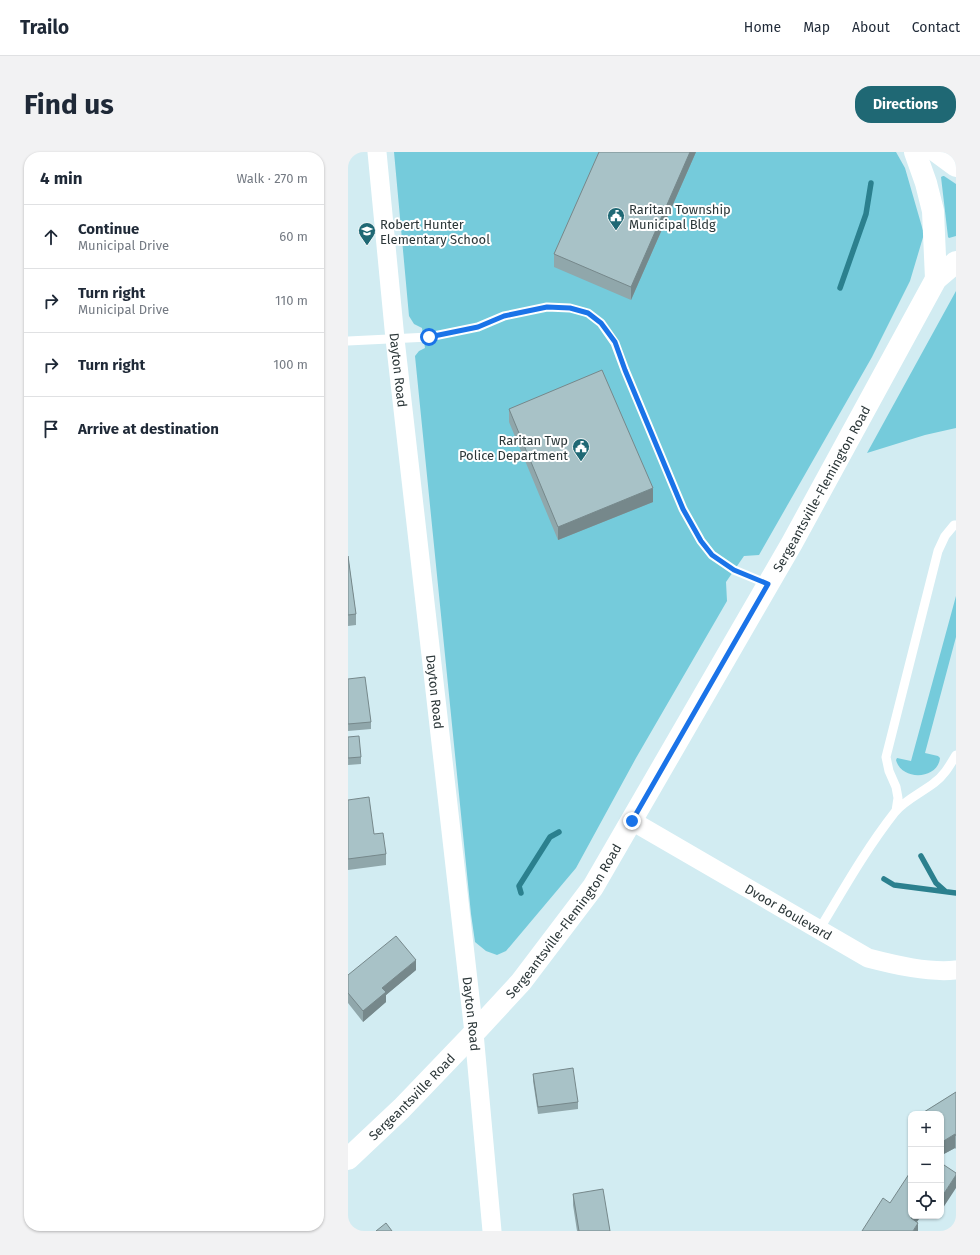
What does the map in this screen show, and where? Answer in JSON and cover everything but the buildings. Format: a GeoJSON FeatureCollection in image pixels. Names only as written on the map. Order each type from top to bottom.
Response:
{"type":"FeatureCollection","features":[{"type":"Feature","properties":{"kind":"main road"},"geometry":{"type":"LineString","coordinates":[[915,152],[926,183],[933,212],[936,279]]}},
{"type":"Feature","properties":{"kind":"main road"},"geometry":{"type":"LineString","coordinates":[[937,152],[956,166]]}},
{"type":"Feature","properties":{"kind":"main road","name":"Sergeantsville-Flemington Road"},"geometry":{"type":"LineString","coordinates":[[474,1033],[521,982],[593,887],[768,584],[936,279],[956,262]]}},
{"type":"Feature","properties":{"kind":"main road","name":"Sergeantsville Road"},"geometry":{"type":"LineString","coordinates":[[348,1159],[402,1108],[474,1033]]}},
{"type":"Feature","properties":{"kind":"street","name":"Dayton Road"},"geometry":{"type":"LineString","coordinates":[[377,152],[395,339],[474,1033],[492,1231]]}},
{"type":"Feature","properties":{"kind":"street","name":"Dvoor Boulevard"},"geometry":{"type":"LineString","coordinates":[[632,821],[868,958],[898,966],[947,971],[956,970]]}},
{"type":"Feature","properties":{"kind":"lane"},"geometry":{"type":"LineString","coordinates":[[348,341],[429,337],[478,327],[504,316],[547,307],[570,308],[588,313],[601,323],[615,342],[625,370],[683,509],[701,541],[712,555],[734,570],[768,584]]}},
{"type":"Feature","properties":{"kind":"lane"},"geometry":{"type":"LineString","coordinates":[[896,811],[898,798],[886,757],[938,551],[945,536],[956,525]]}},
{"type":"Feature","properties":{"kind":"lane"},"geometry":{"type":"LineString","coordinates":[[819,930],[863,858],[896,811],[914,796],[934,783],[946,772],[956,755]]}},
{"type":"Feature","properties":{"kind":"shaded area"},"geometry":{"type":"Polygon","coordinates":[[[394,152],[896,152],[905,168],[924,234],[910,281],[872,357],[759,555],[744,556],[726,582],[727,601],[636,758],[576,868],[506,951],[497,955],[486,951],[475,942],[471,914],[415,356],[419,351],[425,348],[422,328],[414,324],[409,316],[394,152]]]}},
{"type":"Feature","properties":{"kind":"shaded area"},"geometry":{"type":"Polygon","coordinates":[[[944,176],[956,184],[956,236],[949,238],[941,177],[944,176]]]}},
{"type":"Feature","properties":{"kind":"shaded area"},"geometry":{"type":"Polygon","coordinates":[[[956,291],[956,428],[925,435],[867,453],[956,291]]]}},
{"type":"Feature","properties":{"kind":"shaded area"},"geometry":{"type":"Polygon","coordinates":[[[956,596],[956,637],[925,753],[938,756],[940,758],[938,765],[933,771],[927,774],[912,774],[905,772],[899,767],[896,760],[897,758],[911,761],[956,596]]]}},
{"type":"Feature","properties":{"kind":"waterway"},"geometry":{"type":"LineString","coordinates":[[840,288],[866,214],[871,183]]}},
{"type":"Feature","properties":{"kind":"waterway"},"geometry":{"type":"LineString","coordinates":[[521,893],[519,886],[550,837],[559,832]]}},
{"type":"Feature","properties":{"kind":"waterway"},"geometry":{"type":"LineString","coordinates":[[921,856],[936,883],[945,891]]}},
{"type":"Feature","properties":{"kind":"waterway"},"geometry":{"type":"LineString","coordinates":[[884,879],[894,885],[956,893]]}},
{"type":"Feature","properties":{"kind":"place","name":"Raritan Township Municipal Bldg"},"geometry":{"type":"Point","coordinates":[616,231]}},
{"type":"Feature","properties":{"kind":"place","name":"Robert Hunter Elementary School"},"geometry":{"type":"Point","coordinates":[367,246]}},
{"type":"Feature","properties":{"kind":"place","name":"Raritan Twp Police Department"},"geometry":{"type":"Point","coordinates":[581,462]}},
{"type":"Feature","properties":{"kind":"route"},"geometry":{"type":"LineString","coordinates":[[429,337],[478,327],[504,316],[547,307],[570,308],[588,313],[601,323],[615,342],[625,370],[683,509],[701,541],[712,555],[734,570],[768,584],[632,821]]}}]}
